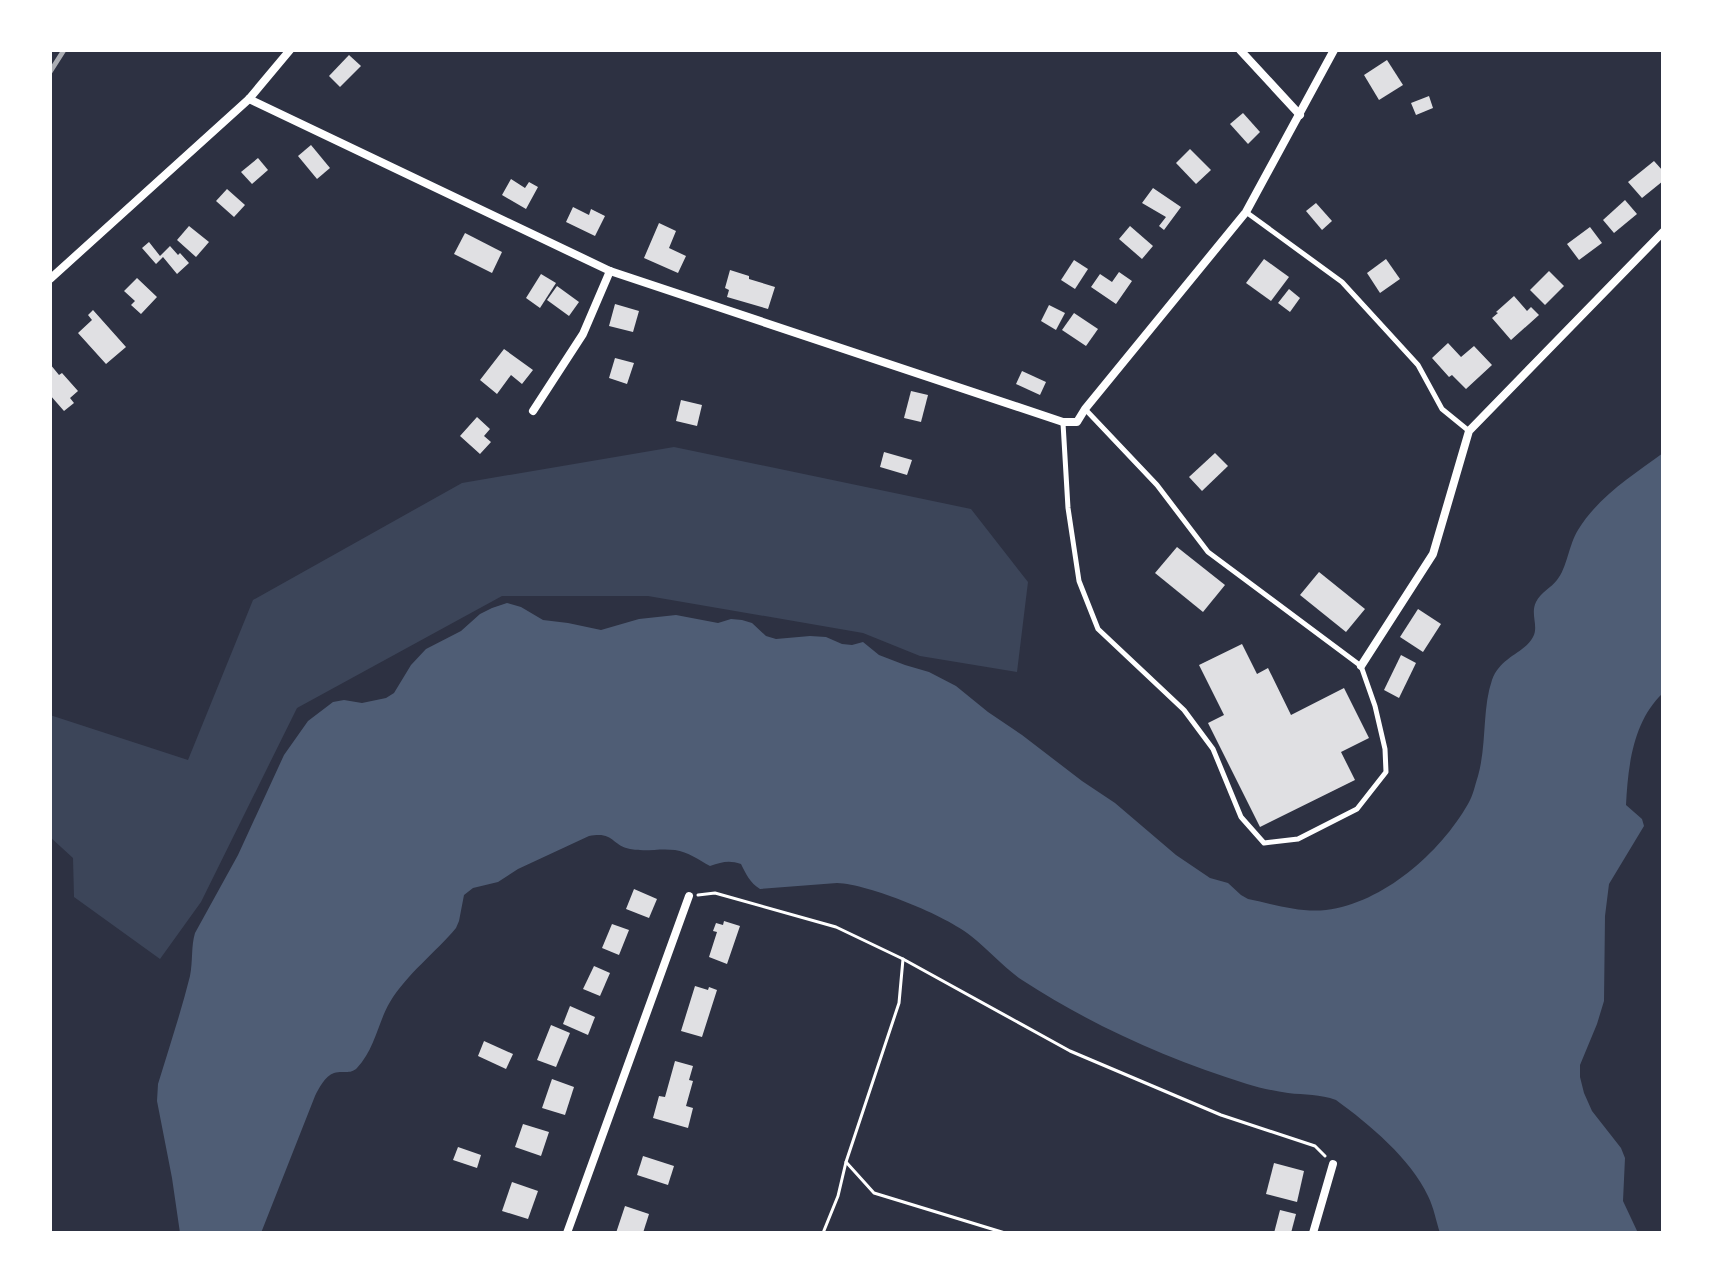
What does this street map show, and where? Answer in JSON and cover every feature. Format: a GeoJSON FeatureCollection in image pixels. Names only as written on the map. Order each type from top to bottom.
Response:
{"type":"FeatureCollection","features":[{"type":"Feature","properties":{"kind":"street"},"geometry":{"type":"LineString","coordinates":[[50,279],[249,99],[290,50]]}},
{"type":"Feature","properties":{"kind":"street"},"geometry":{"type":"LineString","coordinates":[[1240,50],[1300,115]]}},
{"type":"Feature","properties":{"kind":"street"},"geometry":{"type":"LineString","coordinates":[[249,99],[610,271],[1063,422],[1077,422],[1246,212],[1334,50]]}},
{"type":"Feature","properties":{"kind":"street"},"geometry":{"type":"LineString","coordinates":[[1361,666],[1433,554],[1469,431],[1663,232]]}},
{"type":"Feature","properties":{"kind":"street"},"geometry":{"type":"LineString","coordinates":[[533,411],[583,334],[610,271]]}},
{"type":"Feature","properties":{"kind":"street"},"geometry":{"type":"LineString","coordinates":[[567,1233],[689,896]]}},
{"type":"Feature","properties":{"kind":"street"},"geometry":{"type":"LineString","coordinates":[[1313,1233],[1333,1164]]}},
{"type":"Feature","properties":{"kind":"lane"},"geometry":{"type":"LineString","coordinates":[[1246,212],[1342,282],[1418,365],[1442,409],[1469,431]]}},
{"type":"Feature","properties":{"kind":"lane"},"geometry":{"type":"LineString","coordinates":[[1063,422],[1068,508],[1079,581],[1098,629],[1184,710],[1213,749],[1241,817],[1264,843],[1298,839],[1357,809],[1386,772],[1385,749],[1375,706],[1361,666],[1208,552],[1157,485],[1085,409]]}},
{"type":"Feature","properties":{"kind":"path"},"geometry":{"type":"LineString","coordinates":[[689,896],[715,893],[836,927],[903,959],[1070,1051],[1221,1115],[1315,1146],[1333,1164]]}},
{"type":"Feature","properties":{"kind":"path"},"geometry":{"type":"LineString","coordinates":[[823,1233],[838,1196],[846,1162],[899,1003],[903,959]]}},
{"type":"Feature","properties":{"kind":"path"},"geometry":{"type":"LineString","coordinates":[[846,1162],[874,1193],[1005,1233]]}},
{"type":"Feature","properties":{"kind":"shaded area"},"geometry":{"type":"Polygon","coordinates":[[[674,447],[971,509],[1028,582],[1017,672],[920,656],[863,633],[648,596],[502,596],[297,708],[201,902],[160,959],[74,897],[73,858],[50,837],[50,715],[188,760],[253,600],[462,483],[674,447]]]}},
{"type":"Feature","properties":{"kind":"shaded area"},"geometry":{"type":"Polygon","coordinates":[[[1663,453],[1663,693],[1645,717],[1634,745],[1626,805],[1642,819],[1644,826],[1609,884],[1605,916],[1604,1001],[1580,1065],[1584,1093],[1592,1111],[1621,1148],[1625,1158],[1623,1201],[1638,1233],[1440,1233],[1430,1201],[1411,1169],[1375,1131],[1336,1100],[1252,1085],[1188,1064],[1130,1040],[1022,980],[960,928],[887,895],[837,883],[760,889],[741,864],[726,862],[710,866],[680,851],[630,849],[608,837],[597,835],[518,869],[498,882],[473,888],[464,895],[456,928],[397,992],[363,1061],[352,1071],[331,1075],[320,1086],[261,1233],[180,1233],[157,1101],[158,1084],[190,976],[195,933],[238,855],[284,755],[308,721],[333,702],[362,703],[386,698],[394,693],[411,665],[426,649],[461,631],[480,614],[507,603],[543,620],[601,630],[639,619],[676,615],[718,623],[731,619],[752,623],[766,636],[776,639],[810,636],[826,637],[842,644],[863,642],[879,655],[929,672],[956,686],[1115,803],[1176,855],[1210,878],[1228,883],[1248,899],[1296,909],[1326,910],[1368,897],[1389,886],[1426,857],[1456,822],[1470,801],[1478,776],[1487,703],[1496,672],[1533,637],[1536,602],[1560,575],[1575,536],[1586,518],[1617,487],[1663,453]]]}},
{"type":"Feature","properties":{"kind":"building"},"geometry":{"type":"Polygon","coordinates":[[[349,55],[361,66],[340,87],[329,76],[349,55]]]}},
{"type":"Feature","properties":{"kind":"building"},"geometry":{"type":"Polygon","coordinates":[[[1387,60],[1403,85],[1379,100],[1364,75],[1387,60]]]}},
{"type":"Feature","properties":{"kind":"building"},"geometry":{"type":"Polygon","coordinates":[[[1429,96],[1433,108],[1416,115],[1411,103],[1429,96]]]}},
{"type":"Feature","properties":{"kind":"building"},"geometry":{"type":"Polygon","coordinates":[[[1243,113],[1260,132],[1248,144],[1230,124],[1243,113]]]}},
{"type":"Feature","properties":{"kind":"building"},"geometry":{"type":"Polygon","coordinates":[[[311,145],[330,168],[317,179],[298,156],[311,145]]]}},
{"type":"Feature","properties":{"kind":"building"},"geometry":{"type":"Polygon","coordinates":[[[1190,149],[1211,170],[1196,184],[1176,163],[1190,149]]]}},
{"type":"Feature","properties":{"kind":"building"},"geometry":{"type":"Polygon","coordinates":[[[258,158],[268,170],[252,184],[241,172],[258,158]]]}},
{"type":"Feature","properties":{"kind":"building"},"geometry":{"type":"Polygon","coordinates":[[[1654,161],[1663,171],[1663,181],[1642,198],[1628,182],[1654,161]]]}},
{"type":"Feature","properties":{"kind":"building"},"geometry":{"type":"Polygon","coordinates":[[[511,179],[525,188],[529,182],[538,187],[526,209],[502,195],[511,179]]]}},
{"type":"Feature","properties":{"kind":"building"},"geometry":{"type":"Polygon","coordinates":[[[1153,188],[1181,207],[1164,230],[1159,226],[1166,217],[1142,203],[1153,188]]]}},
{"type":"Feature","properties":{"kind":"building"},"geometry":{"type":"Polygon","coordinates":[[[227,189],[245,205],[234,217],[216,201],[227,189]]]}},
{"type":"Feature","properties":{"kind":"building"},"geometry":{"type":"Polygon","coordinates":[[[1625,200],[1637,214],[1614,233],[1603,220],[1625,200]]]}},
{"type":"Feature","properties":{"kind":"building"},"geometry":{"type":"Polygon","coordinates":[[[1316,203],[1332,221],[1322,230],[1306,211],[1316,203]]]}},
{"type":"Feature","properties":{"kind":"building"},"geometry":{"type":"Polygon","coordinates":[[[573,207],[589,215],[591,209],[605,216],[595,236],[566,222],[573,207]]]}},
{"type":"Feature","properties":{"kind":"building"},"geometry":{"type":"Polygon","coordinates":[[[659,223],[676,231],[669,248],[686,256],[678,273],[644,258],[659,223]]]}},
{"type":"Feature","properties":{"kind":"building"},"geometry":{"type":"Polygon","coordinates":[[[189,226],[209,242],[196,257],[177,240],[189,226]]]}},
{"type":"Feature","properties":{"kind":"building"},"geometry":{"type":"Polygon","coordinates":[[[1130,226],[1153,246],[1142,259],[1119,239],[1130,226]]]}},
{"type":"Feature","properties":{"kind":"building"},"geometry":{"type":"Polygon","coordinates":[[[1590,227],[1602,243],[1579,260],[1567,244],[1590,227]]]}},
{"type":"Feature","properties":{"kind":"building"},"geometry":{"type":"Polygon","coordinates":[[[465,233],[502,252],[492,273],[454,254],[465,233]]]}},
{"type":"Feature","properties":{"kind":"building"},"geometry":{"type":"Polygon","coordinates":[[[149,242],[160,256],[170,246],[189,263],[177,274],[163,257],[156,264],[142,248],[149,242]]]}},
{"type":"Feature","properties":{"kind":"building"},"geometry":{"type":"Polygon","coordinates":[[[1264,259],[1289,277],[1271,301],[1246,283],[1264,259]]]}},
{"type":"Feature","properties":{"kind":"building"},"geometry":{"type":"Polygon","coordinates":[[[1386,259],[1400,279],[1380,293],[1367,273],[1386,259]]]}},
{"type":"Feature","properties":{"kind":"building"},"geometry":{"type":"Polygon","coordinates":[[[1074,260],[1088,269],[1075,289],[1061,280],[1074,260]]]}},
{"type":"Feature","properties":{"kind":"building"},"geometry":{"type":"Polygon","coordinates":[[[730,270],[775,287],[768,309],[727,297],[729,290],[725,288],[730,270]]]}},
{"type":"Feature","properties":{"kind":"building"},"geometry":{"type":"Polygon","coordinates":[[[1549,271],[1564,286],[1545,305],[1530,290],[1549,271]]]}},
{"type":"Feature","properties":{"kind":"building"},"geometry":{"type":"Polygon","coordinates":[[[1119,272],[1132,281],[1116,304],[1091,287],[1100,274],[1112,282],[1119,272]]]}},
{"type":"Feature","properties":{"kind":"building"},"geometry":{"type":"Polygon","coordinates":[[[541,274],[556,283],[540,308],[526,298],[541,274]]]}},
{"type":"Feature","properties":{"kind":"building"},"geometry":{"type":"Polygon","coordinates":[[[137,278],[157,297],[141,314],[131,305],[135,301],[124,291],[137,278]]]}},
{"type":"Feature","properties":{"kind":"building"},"geometry":{"type":"Polygon","coordinates":[[[557,286],[579,302],[569,316],[547,300],[557,286]]]}},
{"type":"Feature","properties":{"kind":"building"},"geometry":{"type":"Polygon","coordinates":[[[1289,289],[1300,298],[1290,312],[1278,303],[1289,289]]]}},
{"type":"Feature","properties":{"kind":"building"},"geometry":{"type":"Polygon","coordinates":[[[1514,296],[1527,311],[1531,307],[1539,315],[1511,340],[1492,318],[1514,296]]]}},
{"type":"Feature","properties":{"kind":"building"},"geometry":{"type":"Polygon","coordinates":[[[615,304],[639,311],[633,332],[609,326],[615,304]]]}},
{"type":"Feature","properties":{"kind":"building"},"geometry":{"type":"Polygon","coordinates":[[[1049,305],[1065,313],[1056,330],[1041,321],[1049,305]]]}},
{"type":"Feature","properties":{"kind":"building"},"geometry":{"type":"Polygon","coordinates":[[[93,310],[126,347],[106,364],[78,333],[92,320],[88,315],[93,310]]]}},
{"type":"Feature","properties":{"kind":"building"},"geometry":{"type":"Polygon","coordinates":[[[1074,313],[1098,329],[1086,346],[1062,330],[1074,313]]]}},
{"type":"Feature","properties":{"kind":"building"},"geometry":{"type":"Polygon","coordinates":[[[1448,343],[1461,357],[1474,346],[1492,365],[1466,389],[1452,375],[1449,377],[1432,358],[1448,343]]]}},
{"type":"Feature","properties":{"kind":"building"},"geometry":{"type":"Polygon","coordinates":[[[504,349],[533,370],[522,384],[511,375],[497,394],[480,380],[504,349]]]}},
{"type":"Feature","properties":{"kind":"building"},"geometry":{"type":"Polygon","coordinates":[[[615,358],[634,363],[627,384],[609,378],[615,358]]]}},
{"type":"Feature","properties":{"kind":"building"},"geometry":{"type":"Polygon","coordinates":[[[50,364],[78,391],[70,398],[74,403],[64,411],[50,395],[50,364]]]}},
{"type":"Feature","properties":{"kind":"building"},"geometry":{"type":"Polygon","coordinates":[[[1022,371],[1046,382],[1040,395],[1016,384],[1022,371]]]}},
{"type":"Feature","properties":{"kind":"building"},"geometry":{"type":"Polygon","coordinates":[[[911,391],[928,395],[921,422],[904,418],[911,391]]]}},
{"type":"Feature","properties":{"kind":"building"},"geometry":{"type":"Polygon","coordinates":[[[681,400],[702,405],[697,426],[676,421],[681,400]]]}},
{"type":"Feature","properties":{"kind":"building"},"geometry":{"type":"Polygon","coordinates":[[[477,417],[490,429],[484,436],[491,442],[480,454],[460,436],[477,417]]]}},
{"type":"Feature","properties":{"kind":"building"},"geometry":{"type":"Polygon","coordinates":[[[884,452],[912,460],[907,475],[880,467],[884,452]]]}},
{"type":"Feature","properties":{"kind":"building"},"geometry":{"type":"Polygon","coordinates":[[[1215,453],[1228,466],[1202,491],[1189,477],[1215,453]]]}},
{"type":"Feature","properties":{"kind":"building"},"geometry":{"type":"Polygon","coordinates":[[[1177,547],[1225,585],[1203,612],[1155,573],[1177,547]]]}},
{"type":"Feature","properties":{"kind":"building"},"geometry":{"type":"Polygon","coordinates":[[[1319,572],[1365,609],[1346,632],[1300,595],[1319,572]]]}},
{"type":"Feature","properties":{"kind":"building"},"geometry":{"type":"Polygon","coordinates":[[[1418,609],[1441,624],[1423,652],[1400,637],[1418,609]]]}},
{"type":"Feature","properties":{"kind":"building"},"geometry":{"type":"Polygon","coordinates":[[[1242,644],[1257,674],[1268,668],[1291,715],[1344,688],[1369,738],[1341,752],[1355,780],[1260,827],[1208,723],[1224,715],[1199,665],[1242,644]]]}},
{"type":"Feature","properties":{"kind":"building"},"geometry":{"type":"Polygon","coordinates":[[[1401,655],[1416,663],[1399,698],[1384,690],[1401,655]]]}},
{"type":"Feature","properties":{"kind":"building"},"geometry":{"type":"Polygon","coordinates":[[[634,889],[657,899],[649,918],[626,909],[634,889]]]}},
{"type":"Feature","properties":{"kind":"building"},"geometry":{"type":"Polygon","coordinates":[[[724,921],[740,926],[727,964],[709,957],[717,932],[713,931],[716,923],[723,925],[724,921]]]}},
{"type":"Feature","properties":{"kind":"building"},"geometry":{"type":"Polygon","coordinates":[[[612,924],[629,930],[619,955],[602,948],[612,924]]]}},
{"type":"Feature","properties":{"kind":"building"},"geometry":{"type":"Polygon","coordinates":[[[594,966],[610,973],[600,996],[583,989],[594,966]]]}},
{"type":"Feature","properties":{"kind":"building"},"geometry":{"type":"Polygon","coordinates":[[[695,986],[717,990],[702,1037],[681,1031],[695,986]]]}},
{"type":"Feature","properties":{"kind":"building"},"geometry":{"type":"Polygon","coordinates":[[[570,1006],[595,1017],[588,1035],[563,1024],[570,1006]]]}},
{"type":"Feature","properties":{"kind":"building"},"geometry":{"type":"Polygon","coordinates":[[[551,1025],[570,1033],[556,1067],[537,1060],[551,1025]]]}},
{"type":"Feature","properties":{"kind":"building"},"geometry":{"type":"Polygon","coordinates":[[[484,1041],[513,1054],[506,1069],[478,1056],[484,1041]]]}},
{"type":"Feature","properties":{"kind":"building"},"geometry":{"type":"Polygon","coordinates":[[[675,1061],[693,1066],[689,1080],[693,1081],[686,1106],[693,1108],[688,1128],[653,1118],[659,1096],[665,1097],[675,1061]]]}},
{"type":"Feature","properties":{"kind":"building"},"geometry":{"type":"Polygon","coordinates":[[[552,1079],[574,1087],[565,1115],[542,1108],[552,1079]]]}},
{"type":"Feature","properties":{"kind":"building"},"geometry":{"type":"Polygon","coordinates":[[[523,1124],[549,1132],[541,1156],[515,1147],[523,1124]]]}},
{"type":"Feature","properties":{"kind":"building"},"geometry":{"type":"Polygon","coordinates":[[[458,1147],[481,1155],[477,1168],[453,1160],[458,1147]]]}},
{"type":"Feature","properties":{"kind":"building"},"geometry":{"type":"Polygon","coordinates":[[[643,1156],[674,1166],[668,1185],[637,1175],[643,1156]]]}},
{"type":"Feature","properties":{"kind":"building"},"geometry":{"type":"Polygon","coordinates":[[[1274,1163],[1304,1171],[1297,1202],[1266,1194],[1274,1163]]]}},
{"type":"Feature","properties":{"kind":"building"},"geometry":{"type":"Polygon","coordinates":[[[512,1182],[538,1191],[528,1219],[502,1211],[512,1182]]]}},
{"type":"Feature","properties":{"kind":"building"},"geometry":{"type":"Polygon","coordinates":[[[625,1206],[649,1214],[643,1233],[616,1233],[625,1206]]]}},
{"type":"Feature","properties":{"kind":"building"},"geometry":{"type":"Polygon","coordinates":[[[1280,1210],[1296,1214],[1291,1233],[1274,1233],[1280,1210]]]}},
{"type":"Feature","properties":{"kind":"railway"},"geometry":{"type":"LineString","coordinates":[[50,72],[64,50]]}}]}
